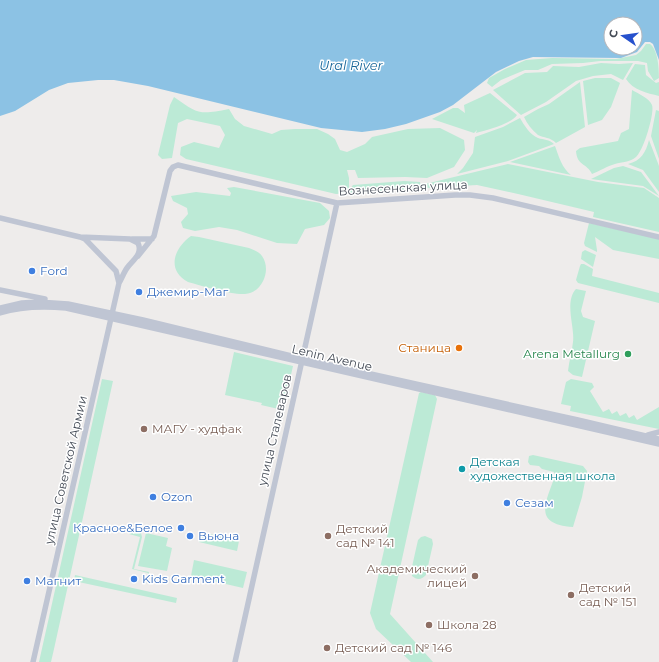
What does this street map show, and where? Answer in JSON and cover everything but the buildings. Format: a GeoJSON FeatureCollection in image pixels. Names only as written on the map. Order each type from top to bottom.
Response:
{"type":"FeatureCollection","features":[{"type":"Feature","properties":{"kind":"main road","name":"Вознесенская улица"},"geometry":{"type":"LineString","coordinates":[[153,237],[170,171],[174,166],[178,165],[337,203],[470,195],[493,198],[659,237]]}},
{"type":"Feature","properties":{"kind":"main road","name":"улица Сталеваров"},"geometry":{"type":"LineString","coordinates":[[235,662],[337,203]]}},
{"type":"Feature","properties":{"kind":"main road"},"geometry":{"type":"LineString","coordinates":[[0,218],[85,239],[116,271],[119,283]]}},
{"type":"Feature","properties":{"kind":"main road"},"geometry":{"type":"LineString","coordinates":[[80,237],[130,239],[153,237]]}},
{"type":"Feature","properties":{"kind":"main road"},"geometry":{"type":"LineString","coordinates":[[119,283],[126,269],[153,237]]}},
{"type":"Feature","properties":{"kind":"main road"},"geometry":{"type":"LineString","coordinates":[[96,250],[96,244],[99,240],[105,238]]}},
{"type":"Feature","properties":{"kind":"main road"},"geometry":{"type":"LineString","coordinates":[[130,239],[138,243],[138,256]]}},
{"type":"Feature","properties":{"kind":"main road"},"geometry":{"type":"LineString","coordinates":[[116,271],[123,271],[126,269]]}},
{"type":"Feature","properties":{"kind":"main road","name":"улица Советской Армии"},"geometry":{"type":"LineString","coordinates":[[33,662],[119,283]]}},
{"type":"Feature","properties":{"kind":"main road"},"geometry":{"type":"LineString","coordinates":[[0,290],[68,304]]}},
{"type":"Feature","properties":{"kind":"main road","name":"Lenin Avenue"},"geometry":{"type":"LineString","coordinates":[[0,308],[22,303],[38,302],[68,304],[112,316],[302,361],[645,438],[659,439]]}},
{"type":"Feature","properties":{"kind":"main road","name":"Lenin Avenue"},"geometry":{"type":"LineString","coordinates":[[0,313],[22,308],[56,307],[112,316]]}},
{"type":"Feature","properties":{"kind":"main road"},"geometry":{"type":"LineString","coordinates":[[645,438],[659,432]]}},
{"type":"Feature","properties":{"kind":"main road"},"geometry":{"type":"LineString","coordinates":[[645,438],[659,447]]}},
{"type":"Feature","properties":{"kind":"main road","name":"Lenin Avenue"},"geometry":{"type":"LineString","coordinates":[[645,438],[659,444]]}},
{"type":"Feature","properties":{"kind":"green space"},"geometry":{"type":"Polygon","coordinates":[[[646,44],[650,44],[655,50],[658,60],[659,78],[654,81],[648,71],[647,63],[638,61],[600,61],[552,64],[538,70],[525,70],[501,80],[492,87],[487,83],[489,78],[526,60],[552,58],[616,59],[631,56],[643,56],[643,48],[646,44]]]}},
{"type":"Feature","properties":{"kind":"green space"},"geometry":{"type":"Polygon","coordinates":[[[601,63],[633,63],[623,80],[611,74],[593,76],[576,81],[546,102],[521,115],[493,90],[525,73],[547,72],[553,66],[579,67],[601,63]]]}},
{"type":"Feature","properties":{"kind":"green space"},"geometry":{"type":"Polygon","coordinates":[[[635,64],[645,65],[646,75],[656,83],[659,82],[659,96],[632,86],[626,79],[635,64]]]}},
{"type":"Feature","properties":{"kind":"green space"},"geometry":{"type":"Polygon","coordinates":[[[595,78],[611,78],[620,83],[611,107],[602,120],[588,125],[583,81],[595,78]]]}},
{"type":"Feature","properties":{"kind":"green space"},"geometry":{"type":"Polygon","coordinates":[[[580,82],[585,127],[556,143],[538,135],[530,127],[524,117],[549,104],[580,82]]]}},
{"type":"Feature","properties":{"kind":"green space"},"geometry":{"type":"Polygon","coordinates":[[[632,90],[646,98],[652,105],[652,116],[642,148],[634,159],[612,165],[592,174],[588,168],[580,162],[576,151],[580,148],[618,141],[621,133],[629,129],[632,90]]]}},
{"type":"Feature","properties":{"kind":"green space"},"geometry":{"type":"Polygon","coordinates":[[[490,93],[517,115],[504,124],[476,133],[477,130],[474,133],[432,119],[453,108],[458,108],[465,113],[464,105],[490,93]]]}},
{"type":"Feature","properties":{"kind":"green space"},"geometry":{"type":"Polygon","coordinates":[[[174,97],[188,107],[199,112],[229,109],[235,119],[244,126],[272,134],[281,130],[317,129],[335,139],[340,150],[347,152],[365,144],[372,137],[408,129],[440,128],[464,140],[465,150],[454,167],[427,178],[358,178],[355,170],[347,170],[349,178],[349,193],[336,194],[186,159],[180,155],[181,147],[194,142],[219,148],[225,135],[220,126],[187,119],[178,123],[172,158],[162,159],[158,155],[170,105],[174,97]]]}},
{"type":"Feature","properties":{"kind":"green space"},"geometry":{"type":"Polygon","coordinates":[[[656,110],[659,111],[659,159],[651,136],[656,110]]]}},
{"type":"Feature","properties":{"kind":"green space"},"geometry":{"type":"Polygon","coordinates":[[[520,118],[532,135],[550,141],[554,144],[508,161],[457,174],[473,153],[475,137],[503,127],[520,118]]]}},
{"type":"Feature","properties":{"kind":"green space"},"geometry":{"type":"Polygon","coordinates":[[[649,140],[659,166],[659,192],[643,170],[628,164],[633,163],[640,158],[649,140]]]}},
{"type":"Feature","properties":{"kind":"green space"},"geometry":{"type":"Polygon","coordinates":[[[555,146],[563,166],[571,175],[510,162],[555,146]]]}},
{"type":"Feature","properties":{"kind":"green space"},"geometry":{"type":"Polygon","coordinates":[[[508,164],[598,182],[644,188],[659,198],[659,232],[593,217],[594,212],[477,185],[425,188],[425,184],[508,164]]]}},
{"type":"Feature","properties":{"kind":"green space"},"geometry":{"type":"Polygon","coordinates":[[[623,166],[641,172],[659,196],[643,186],[591,179],[614,168],[623,166]]]}},
{"type":"Feature","properties":{"kind":"green space"},"geometry":{"type":"Polygon","coordinates":[[[404,181],[420,182],[421,187],[417,189],[350,193],[350,189],[353,185],[404,181]]]}},
{"type":"Feature","properties":{"kind":"green space"},"geometry":{"type":"Polygon","coordinates":[[[234,187],[320,203],[329,211],[330,218],[324,225],[305,229],[297,244],[277,243],[237,230],[219,227],[195,231],[183,228],[181,222],[188,214],[187,208],[173,201],[171,196],[196,192],[230,196],[231,193],[227,188],[234,187]]]}},
{"type":"Feature","properties":{"kind":"green space"},"geometry":{"type":"Polygon","coordinates":[[[589,223],[659,239],[659,259],[613,250],[595,237],[597,252],[585,246],[584,243],[589,223]]]}},
{"type":"Feature","properties":{"kind":"green space"},"geometry":{"type":"Polygon","coordinates":[[[191,236],[249,248],[258,252],[265,262],[266,268],[264,280],[256,290],[245,294],[217,290],[188,282],[181,277],[177,271],[175,259],[180,247],[191,236]]]}},
{"type":"Feature","properties":{"kind":"green space"},"geometry":{"type":"Polygon","coordinates":[[[585,250],[596,255],[593,267],[581,259],[582,252],[585,250]]]}},
{"type":"Feature","properties":{"kind":"green space"},"geometry":{"type":"Polygon","coordinates":[[[581,264],[593,269],[592,276],[659,293],[659,303],[578,283],[576,280],[581,264]]]}},
{"type":"Feature","properties":{"kind":"green space"},"geometry":{"type":"Polygon","coordinates":[[[576,289],[586,291],[581,311],[583,317],[595,321],[582,377],[573,375],[568,371],[573,342],[570,308],[573,294],[576,289]]]}},
{"type":"Feature","properties":{"kind":"green space"},"geometry":{"type":"Polygon","coordinates":[[[234,352],[293,366],[283,410],[261,405],[262,403],[225,395],[234,352]]]}},
{"type":"Feature","properties":{"kind":"green space"},"geometry":{"type":"Polygon","coordinates":[[[102,379],[113,381],[54,649],[51,662],[39,662],[102,379]]]}},
{"type":"Feature","properties":{"kind":"green space"},"geometry":{"type":"Polygon","coordinates":[[[571,379],[592,383],[594,387],[590,391],[603,412],[609,409],[612,414],[617,411],[620,416],[626,413],[629,418],[634,415],[637,420],[659,407],[659,429],[570,411],[571,406],[561,404],[566,382],[571,379]]]}},
{"type":"Feature","properties":{"kind":"green space"},"geometry":{"type":"Polygon","coordinates":[[[421,392],[435,395],[437,399],[390,614],[433,662],[411,662],[376,629],[370,613],[419,393],[421,392]]]}},
{"type":"Feature","properties":{"kind":"green space"},"geometry":{"type":"Polygon","coordinates":[[[533,455],[583,466],[587,471],[582,497],[573,527],[552,522],[547,517],[545,511],[546,504],[555,476],[554,472],[542,469],[539,466],[530,465],[528,462],[529,456],[533,455]]]}},
{"type":"Feature","properties":{"kind":"green space"},"geometry":{"type":"Polygon","coordinates":[[[132,532],[141,533],[142,537],[134,569],[149,572],[146,585],[148,573],[132,569],[140,537],[129,534],[132,532]]]}},
{"type":"Feature","properties":{"kind":"green space"},"geometry":{"type":"Polygon","coordinates":[[[202,532],[239,541],[237,551],[199,542],[202,532]]]}},
{"type":"Feature","properties":{"kind":"green space"},"geometry":{"type":"Polygon","coordinates":[[[146,533],[168,538],[166,546],[172,548],[167,571],[138,566],[146,533]]]}},
{"type":"Feature","properties":{"kind":"green space"},"geometry":{"type":"Polygon","coordinates":[[[425,536],[432,539],[433,544],[426,575],[421,579],[417,579],[412,576],[411,571],[418,540],[425,536]]]}},
{"type":"Feature","properties":{"kind":"green space"},"geometry":{"type":"Polygon","coordinates":[[[194,560],[247,572],[243,588],[191,576],[194,560]]]}},
{"type":"Feature","properties":{"kind":"green space"},"geometry":{"type":"Polygon","coordinates":[[[75,575],[177,598],[176,603],[74,581],[75,575]]]}},
{"type":"Feature","properties":{"kind":"water","name":"Ural River"},"geometry":{"type":"Polygon","coordinates":[[[0,0],[659,0],[659,60],[653,44],[650,42],[645,42],[643,44],[643,16],[603,16],[603,56],[626,56],[621,58],[533,57],[519,61],[496,72],[453,105],[440,112],[406,124],[385,129],[362,132],[321,128],[148,86],[114,80],[68,83],[49,90],[15,111],[0,116],[0,0]]]}},
{"type":"Feature","properties":{"kind":"place","name":"Ford"},"geometry":{"type":"Point","coordinates":[32,271]}},
{"type":"Feature","properties":{"kind":"place","name":"Джемир-Маг"},"geometry":{"type":"Point","coordinates":[139,292]}},
{"type":"Feature","properties":{"kind":"place","name":"Станица"},"geometry":{"type":"Point","coordinates":[459,348]}},
{"type":"Feature","properties":{"kind":"place","name":"Arena Metallurg"},"geometry":{"type":"Point","coordinates":[628,354]}},
{"type":"Feature","properties":{"kind":"place","name":"МАГУ - худфак"},"geometry":{"type":"Point","coordinates":[144,429]}},
{"type":"Feature","properties":{"kind":"place","name":"Детская художественная школа"},"geometry":{"type":"Point","coordinates":[462,469]}},
{"type":"Feature","properties":{"kind":"place","name":"Ozon"},"geometry":{"type":"Point","coordinates":[153,497]}},
{"type":"Feature","properties":{"kind":"place","name":"Сезам"},"geometry":{"type":"Point","coordinates":[507,503]}},
{"type":"Feature","properties":{"kind":"place","name":"Красное&Белое"},"geometry":{"type":"Point","coordinates":[181,528]}},
{"type":"Feature","properties":{"kind":"place","name":"Вьюна"},"geometry":{"type":"Point","coordinates":[190,536]}},
{"type":"Feature","properties":{"kind":"place","name":"Детский сад № 141"},"geometry":{"type":"Point","coordinates":[328,536]}},
{"type":"Feature","properties":{"kind":"place","name":"Академический лицей"},"geometry":{"type":"Point","coordinates":[475,576]}},
{"type":"Feature","properties":{"kind":"place","name":"Kids Garment"},"geometry":{"type":"Point","coordinates":[134,579]}},
{"type":"Feature","properties":{"kind":"place","name":"Магнит"},"geometry":{"type":"Point","coordinates":[27,581]}},
{"type":"Feature","properties":{"kind":"place","name":"Детский сад № 151"},"geometry":{"type":"Point","coordinates":[571,595]}},
{"type":"Feature","properties":{"kind":"place","name":"Школа 28"},"geometry":{"type":"Point","coordinates":[429,625]}},
{"type":"Feature","properties":{"kind":"place","name":"Детский сад № 146"},"geometry":{"type":"Point","coordinates":[327,648]}}]}
